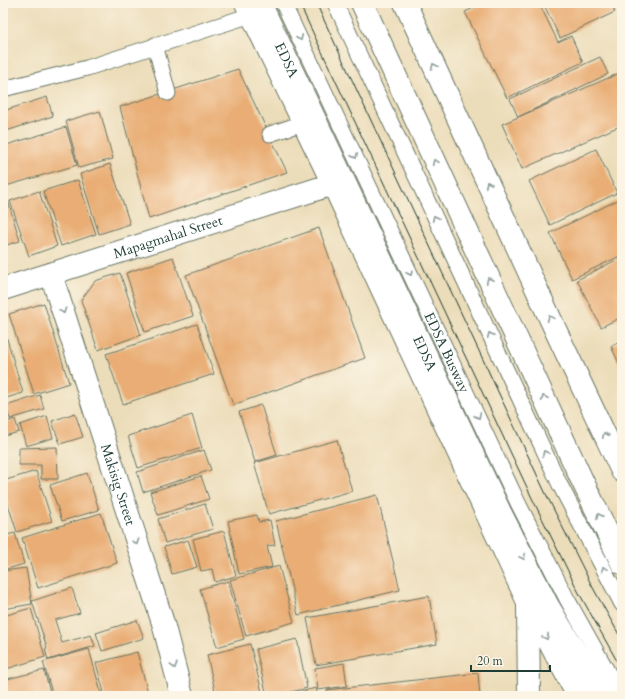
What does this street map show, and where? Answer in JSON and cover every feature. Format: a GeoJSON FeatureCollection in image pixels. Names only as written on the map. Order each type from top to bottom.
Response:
{"type":"FeatureCollection","features":[{"type":"Feature","properties":{"kind":"main road"},"geometry":{"type":"LineString","coordinates":[[362,3],[574,464],[622,564]]}},
{"type":"Feature","properties":{"kind":"main road"},"geometry":{"type":"LineString","coordinates":[[411,5],[622,471]]}},
{"type":"Feature","properties":{"kind":"main road","name":"EDSA"},"geometry":{"type":"LineString","coordinates":[[252,7],[303,123],[333,184],[528,602],[578,696]]}},
{"type":"Feature","properties":{"kind":"main road","name":"EDSA"},"geometry":{"type":"LineString","coordinates":[[252,7],[500,512],[548,606],[602,696]]}},
{"type":"Feature","properties":{"kind":"main road","name":"Mapagmahal Street"},"geometry":{"type":"LineString","coordinates":[[3,289],[333,184]]}},
{"type":"Feature","properties":{"kind":"main road","name":"Makisig Street"},"geometry":{"type":"LineString","coordinates":[[51,274],[162,623],[182,696]]}},
{"type":"Feature","properties":{"kind":"main road"},"geometry":{"type":"LineString","coordinates":[[528,602],[529,696]]}},
{"type":"Feature","properties":{"kind":"lane","name":"EDSA Busway"},"geometry":{"type":"LineString","coordinates":[[283,3],[518,503],[567,599],[621,696]]}},
{"type":"Feature","properties":{"kind":"lane"},"geometry":{"type":"LineString","coordinates":[[335,3],[560,485],[622,604]]}},
{"type":"Feature","properties":{"kind":"lane"},"geometry":{"type":"LineString","coordinates":[[3,90],[87,68],[155,45],[252,7]]}},
{"type":"Feature","properties":{"kind":"lane"},"geometry":{"type":"LineString","coordinates":[[155,45],[168,93]]}},
{"type":"Feature","properties":{"kind":"lane"},"geometry":{"type":"LineString","coordinates":[[270,134],[303,123]]}},
{"type":"Feature","properties":{"kind":"building"},"geometry":{"type":"Polygon","coordinates":[[[485,3],[539,3],[558,42],[571,36],[583,62],[507,98],[465,12],[485,3]]]}},
{"type":"Feature","properties":{"kind":"building"},"geometry":{"type":"Polygon","coordinates":[[[543,3],[611,3],[615,12],[560,38],[543,3]]]}},
{"type":"Feature","properties":{"kind":"building"},"geometry":{"type":"Polygon","coordinates":[[[600,57],[608,74],[518,117],[510,99],[600,57]]]}},
{"type":"Feature","properties":{"kind":"building"},"geometry":{"type":"Polygon","coordinates":[[[238,69],[287,172],[149,219],[120,107],[238,69]]]}},
{"type":"Feature","properties":{"kind":"building"},"geometry":{"type":"Polygon","coordinates":[[[622,72],[622,125],[522,169],[502,124],[622,72]]]}},
{"type":"Feature","properties":{"kind":"building"},"geometry":{"type":"Polygon","coordinates":[[[47,97],[53,116],[3,132],[3,111],[47,97]]]}},
{"type":"Feature","properties":{"kind":"building"},"geometry":{"type":"Polygon","coordinates":[[[100,111],[113,159],[79,168],[66,121],[100,111]]]}},
{"type":"Feature","properties":{"kind":"building"},"geometry":{"type":"Polygon","coordinates":[[[66,127],[77,165],[6,186],[3,178],[3,146],[66,127]]]}},
{"type":"Feature","properties":{"kind":"building"},"geometry":{"type":"Polygon","coordinates":[[[596,149],[617,193],[550,225],[529,181],[596,149]]]}},
{"type":"Feature","properties":{"kind":"building"},"geometry":{"type":"Polygon","coordinates":[[[110,164],[130,224],[99,234],[80,174],[110,164]]]}},
{"type":"Feature","properties":{"kind":"building"},"geometry":{"type":"Polygon","coordinates":[[[78,180],[96,234],[61,246],[43,191],[78,180]]]}},
{"type":"Feature","properties":{"kind":"building"},"geometry":{"type":"Polygon","coordinates":[[[39,191],[57,246],[29,256],[10,201],[39,191]]]}},
{"type":"Feature","properties":{"kind":"building"},"geometry":{"type":"Polygon","coordinates":[[[620,199],[622,203],[622,255],[572,279],[550,233],[620,199]]]}},
{"type":"Feature","properties":{"kind":"building"},"geometry":{"type":"Polygon","coordinates":[[[8,201],[20,241],[3,246],[3,203],[8,201]]]}},
{"type":"Feature","properties":{"kind":"building"},"geometry":{"type":"Polygon","coordinates":[[[319,228],[365,358],[233,405],[186,275],[319,228]]]}},
{"type":"Feature","properties":{"kind":"building"},"geometry":{"type":"Polygon","coordinates":[[[173,257],[193,316],[145,332],[126,273],[173,257]]]}},
{"type":"Feature","properties":{"kind":"building"},"geometry":{"type":"Polygon","coordinates":[[[622,257],[622,317],[601,327],[577,280],[622,257]]]}},
{"type":"Feature","properties":{"kind":"building"},"geometry":{"type":"Polygon","coordinates":[[[120,273],[141,335],[98,350],[81,300],[95,281],[120,273]]]}},
{"type":"Feature","properties":{"kind":"building"},"geometry":{"type":"Polygon","coordinates":[[[44,303],[69,383],[34,394],[9,314],[44,303]]]}},
{"type":"Feature","properties":{"kind":"building"},"geometry":{"type":"Polygon","coordinates":[[[197,324],[214,374],[123,404],[106,354],[197,324]]]}},
{"type":"Feature","properties":{"kind":"building"},"geometry":{"type":"Polygon","coordinates":[[[5,332],[23,393],[3,399],[3,333],[5,332]]]}},
{"type":"Feature","properties":{"kind":"building"},"geometry":{"type":"Polygon","coordinates":[[[622,341],[622,370],[611,346],[622,341]]]}},
{"type":"Feature","properties":{"kind":"building"},"geometry":{"type":"Polygon","coordinates":[[[40,395],[44,409],[10,419],[6,406],[40,395]]]}},
{"type":"Feature","properties":{"kind":"building"},"geometry":{"type":"Polygon","coordinates":[[[261,405],[277,455],[255,462],[239,412],[261,405]]]}},
{"type":"Feature","properties":{"kind":"building"},"geometry":{"type":"Polygon","coordinates":[[[75,413],[83,437],[60,444],[52,421],[75,413]]]}},
{"type":"Feature","properties":{"kind":"building"},"geometry":{"type":"Polygon","coordinates":[[[192,415],[202,448],[138,468],[128,436],[192,415]]]}},
{"type":"Feature","properties":{"kind":"building"},"geometry":{"type":"Polygon","coordinates":[[[47,416],[53,438],[26,446],[20,425],[47,416]]]}},
{"type":"Feature","properties":{"kind":"building"},"geometry":{"type":"Polygon","coordinates":[[[15,419],[19,432],[4,436],[3,423],[15,419]]]}},
{"type":"Feature","properties":{"kind":"building"},"geometry":{"type":"Polygon","coordinates":[[[337,440],[352,491],[269,514],[254,463],[337,440]]]}},
{"type":"Feature","properties":{"kind":"building"},"geometry":{"type":"Polygon","coordinates":[[[57,447],[58,479],[41,479],[41,465],[19,465],[19,448],[57,447]]]}},
{"type":"Feature","properties":{"kind":"building"},"geometry":{"type":"Polygon","coordinates":[[[204,450],[211,470],[143,492],[137,472],[204,450]]]}},
{"type":"Feature","properties":{"kind":"building"},"geometry":{"type":"Polygon","coordinates":[[[36,471],[52,521],[17,532],[3,489],[3,481],[36,471]]]}},
{"type":"Feature","properties":{"kind":"building"},"geometry":{"type":"Polygon","coordinates":[[[87,473],[99,510],[62,521],[50,485],[87,473]]]}},
{"type":"Feature","properties":{"kind":"building"},"geometry":{"type":"Polygon","coordinates":[[[201,476],[209,499],[158,515],[150,492],[201,476]]]}},
{"type":"Feature","properties":{"kind":"building"},"geometry":{"type":"Polygon","coordinates":[[[377,495],[400,590],[298,615],[276,521],[377,495]]]}},
{"type":"Feature","properties":{"kind":"building"},"geometry":{"type":"Polygon","coordinates":[[[205,504],[213,529],[165,543],[158,519],[205,504]]]}},
{"type":"Feature","properties":{"kind":"building"},"geometry":{"type":"Polygon","coordinates":[[[101,513],[117,563],[38,588],[22,538],[101,513]]]}},
{"type":"Feature","properties":{"kind":"building"},"geometry":{"type":"Polygon","coordinates":[[[257,515],[259,522],[270,520],[275,545],[267,546],[272,567],[239,574],[228,521],[257,515]]]}},
{"type":"Feature","properties":{"kind":"building"},"geometry":{"type":"Polygon","coordinates":[[[224,531],[236,576],[215,582],[212,569],[201,571],[193,539],[224,531]]]}},
{"type":"Feature","properties":{"kind":"building"},"geometry":{"type":"Polygon","coordinates":[[[15,533],[24,564],[3,570],[3,536],[15,533]]]}},
{"type":"Feature","properties":{"kind":"building"},"geometry":{"type":"Polygon","coordinates":[[[188,540],[197,567],[172,574],[164,547],[188,540]]]}},
{"type":"Feature","properties":{"kind":"building"},"geometry":{"type":"Polygon","coordinates":[[[279,566],[294,622],[246,636],[230,580],[279,566]]]}},
{"type":"Feature","properties":{"kind":"building"},"geometry":{"type":"Polygon","coordinates":[[[26,568],[32,604],[3,609],[3,571],[26,568]]]}},
{"type":"Feature","properties":{"kind":"building"},"geometry":{"type":"Polygon","coordinates":[[[228,581],[244,639],[217,647],[200,589],[228,581]]]}},
{"type":"Feature","properties":{"kind":"building"},"geometry":{"type":"Polygon","coordinates":[[[72,588],[80,613],[55,620],[62,643],[91,635],[95,646],[48,660],[45,649],[47,648],[32,601],[72,588]]]}},
{"type":"Feature","properties":{"kind":"building"},"geometry":{"type":"Polygon","coordinates":[[[429,596],[437,644],[316,665],[307,618],[429,596]]]}},
{"type":"Feature","properties":{"kind":"building"},"geometry":{"type":"Polygon","coordinates":[[[31,608],[45,657],[3,670],[3,616],[31,608]]]}},
{"type":"Feature","properties":{"kind":"building"},"geometry":{"type":"Polygon","coordinates":[[[137,620],[144,638],[102,651],[96,633],[137,620]]]}},
{"type":"Feature","properties":{"kind":"building"},"geometry":{"type":"Polygon","coordinates":[[[297,639],[307,688],[276,696],[267,696],[256,649],[297,639]]]}},
{"type":"Feature","properties":{"kind":"building"},"geometry":{"type":"Polygon","coordinates":[[[250,644],[263,696],[216,696],[207,655],[250,644]]]}},
{"type":"Feature","properties":{"kind":"building"},"geometry":{"type":"Polygon","coordinates":[[[89,649],[102,696],[53,696],[43,662],[89,649]]]}},
{"type":"Feature","properties":{"kind":"building"},"geometry":{"type":"Polygon","coordinates":[[[137,652],[149,696],[105,696],[96,663],[137,652]]]}},
{"type":"Feature","properties":{"kind":"building"},"geometry":{"type":"Polygon","coordinates":[[[344,663],[347,686],[318,690],[315,668],[344,663]]]}},
{"type":"Feature","properties":{"kind":"building"},"geometry":{"type":"Polygon","coordinates":[[[44,670],[51,696],[3,696],[3,680],[44,670]]]}},
{"type":"Feature","properties":{"kind":"building"},"geometry":{"type":"Polygon","coordinates":[[[478,673],[480,696],[327,696],[327,690],[478,673]]]}},
{"type":"Feature","properties":{"kind":"building"},"geometry":{"type":"Polygon","coordinates":[[[316,688],[318,696],[287,696],[287,695],[316,688]]]}},
{"type":"Feature","properties":{"kind":"tram line"},"geometry":{"type":"LineString","coordinates":[[299,3],[532,498],[579,593],[622,670]]}},
{"type":"Feature","properties":{"kind":"tram line"},"geometry":{"type":"LineString","coordinates":[[316,3],[545,492],[592,586],[622,640]]}}]}
